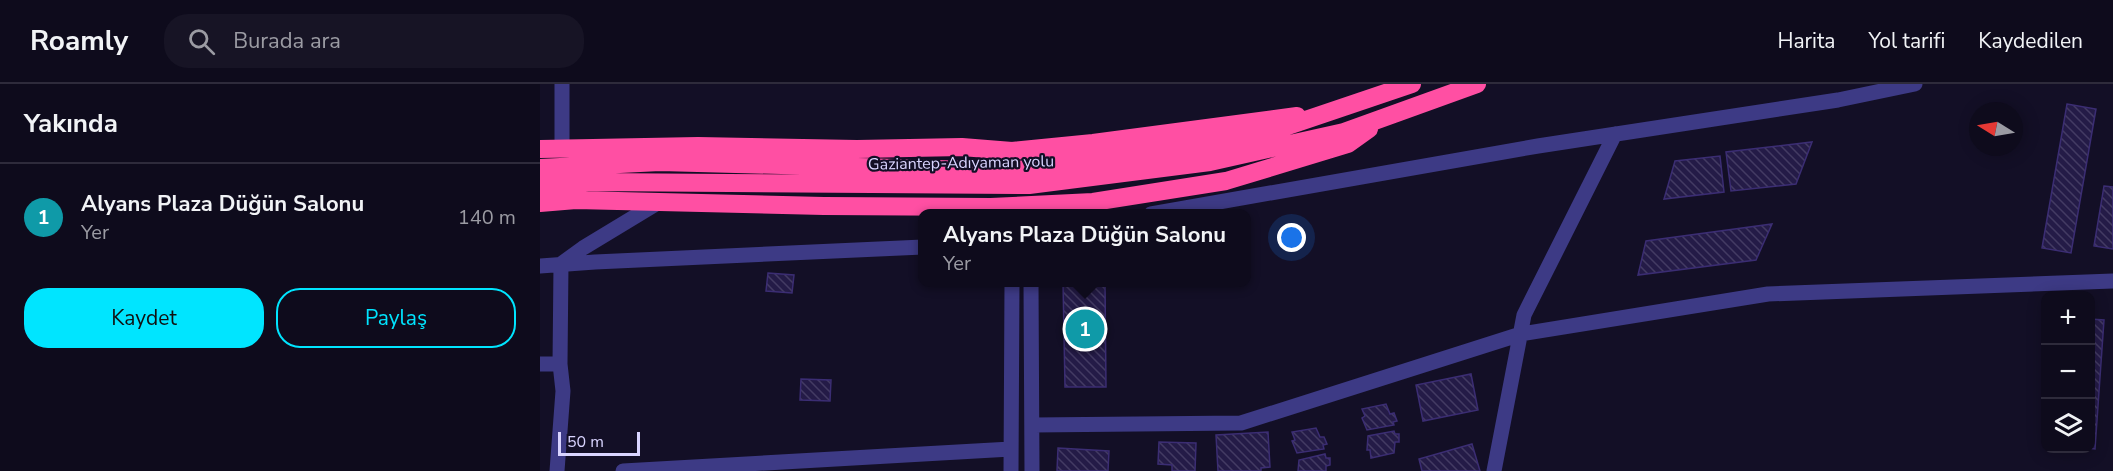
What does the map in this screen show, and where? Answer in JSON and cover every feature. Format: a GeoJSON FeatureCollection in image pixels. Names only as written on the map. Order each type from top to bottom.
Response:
{"type":"FeatureCollection","features":[{"type":"Feature","properties":{"kind":"highway","name":"Gaziantep-Adıyaman yolu"},"geometry":{"type":"LineString","coordinates":[[540,168],[660,162],[1012,171],[1252,138],[1412,84]]}},
{"type":"Feature","properties":{"kind":"highway","name":"Gaziantep-Adıyaman yolu"},"geometry":{"type":"LineString","coordinates":[[540,186],[591,182],[1029,185],[1210,162],[1344,132],[1477,84]]}},
{"type":"Feature","properties":{"kind":"highway"},"geometry":{"type":"LineString","coordinates":[[540,149],[698,146],[857,149],[962,147],[1012,151],[1093,143],[1254,120],[1325,113]]}},
{"type":"Feature","properties":{"kind":"highway"},"geometry":{"type":"LineString","coordinates":[[1042,209],[1226,181],[1348,144],[1386,117]]}},
{"type":"Feature","properties":{"kind":"highway"},"geometry":{"type":"LineString","coordinates":[[540,202],[576,200],[953,209]]}},
{"type":"Feature","properties":{"kind":"street"},"geometry":{"type":"LineString","coordinates":[[562,84],[562,148]]}},
{"type":"Feature","properties":{"kind":"street"},"geometry":{"type":"LineString","coordinates":[[1174,209],[1615,134],[1838,100],[1915,84]]}},
{"type":"Feature","properties":{"kind":"street"},"geometry":{"type":"LineString","coordinates":[[1494,471],[1524,315],[1615,134]]}},
{"type":"Feature","properties":{"kind":"street"},"geometry":{"type":"LineString","coordinates":[[561,264],[659,202]]}},
{"type":"Feature","properties":{"kind":"street"},"geometry":{"type":"LineString","coordinates":[[540,266],[918,247]]}},
{"type":"Feature","properties":{"kind":"street"},"geometry":{"type":"LineString","coordinates":[[557,471],[563,391],[560,364],[561,264]]}},
{"type":"Feature","properties":{"kind":"street"},"geometry":{"type":"LineString","coordinates":[[1033,425],[1240,423],[1521,334],[1768,294],[2113,281]]}},
{"type":"Feature","properties":{"kind":"street"},"geometry":{"type":"LineString","coordinates":[[1011,471],[1012,287]]}},
{"type":"Feature","properties":{"kind":"street"},"geometry":{"type":"LineString","coordinates":[[1031,287],[1032,471]]}},
{"type":"Feature","properties":{"kind":"street"},"geometry":{"type":"LineString","coordinates":[[540,364],[560,364]]}},
{"type":"Feature","properties":{"kind":"street"},"geometry":{"type":"LineString","coordinates":[[623,471],[895,463],[1011,449]]}},
{"type":"Feature","properties":{"kind":"building"},"geometry":{"type":"Polygon","coordinates":[[[2067,104],[2096,109],[2071,253],[2042,248],[2067,104]]]}},
{"type":"Feature","properties":{"kind":"building"},"geometry":{"type":"Polygon","coordinates":[[[1812,142],[1796,184],[1731,191],[1726,152],[1812,142]]]}},
{"type":"Feature","properties":{"kind":"building"},"geometry":{"type":"Polygon","coordinates":[[[1720,156],[1724,192],[1664,199],[1675,161],[1720,156]]]}},
{"type":"Feature","properties":{"kind":"building"},"geometry":{"type":"Polygon","coordinates":[[[2104,186],[2113,187],[2113,249],[2094,246],[2104,186]]]}},
{"type":"Feature","properties":{"kind":"building"},"geometry":{"type":"Polygon","coordinates":[[[1772,224],[1756,260],[1638,275],[1646,241],[1772,224]]]}},
{"type":"Feature","properties":{"kind":"building"},"geometry":{"type":"Polygon","coordinates":[[[768,273],[794,275],[792,293],[766,291],[768,273]]]}},
{"type":"Feature","properties":{"kind":"building"},"geometry":{"type":"Polygon","coordinates":[[[1063,287],[1105,287],[1106,387],[1065,387],[1063,287]]]}},
{"type":"Feature","properties":{"kind":"building"},"geometry":{"type":"Polygon","coordinates":[[[2095,319],[2104,320],[2095,449],[2095,319]]]}},
{"type":"Feature","properties":{"kind":"building"},"geometry":{"type":"Polygon","coordinates":[[[1471,374],[1478,410],[1423,421],[1416,385],[1471,374]]]}},
{"type":"Feature","properties":{"kind":"building"},"geometry":{"type":"Polygon","coordinates":[[[801,379],[831,380],[830,401],[800,400],[801,379]]]}},
{"type":"Feature","properties":{"kind":"building"},"geometry":{"type":"Polygon","coordinates":[[[1386,404],[1390,414],[1394,413],[1397,421],[1393,422],[1394,425],[1367,430],[1362,418],[1365,416],[1362,409],[1386,404]]]}},
{"type":"Feature","properties":{"kind":"building"},"geometry":{"type":"Polygon","coordinates":[[[1316,428],[1320,437],[1324,437],[1327,444],[1323,445],[1324,449],[1297,453],[1292,441],[1295,440],[1292,432],[1316,428]]]}},
{"type":"Feature","properties":{"kind":"building"},"geometry":{"type":"Polygon","coordinates":[[[1394,431],[1395,434],[1399,434],[1399,442],[1395,442],[1394,453],[1371,458],[1370,450],[1367,450],[1368,436],[1394,431]]]}},
{"type":"Feature","properties":{"kind":"building"},"geometry":{"type":"Polygon","coordinates":[[[1268,432],[1270,467],[1261,468],[1261,471],[1218,471],[1216,435],[1268,432]]]}},
{"type":"Feature","properties":{"kind":"building"},"geometry":{"type":"Polygon","coordinates":[[[1159,442],[1196,443],[1195,471],[1172,471],[1172,465],[1158,464],[1159,442]]]}},
{"type":"Feature","properties":{"kind":"building"},"geometry":{"type":"Polygon","coordinates":[[[1472,444],[1480,471],[1422,471],[1419,459],[1472,444]]]}},
{"type":"Feature","properties":{"kind":"building"},"geometry":{"type":"Polygon","coordinates":[[[1058,448],[1109,451],[1108,471],[1057,471],[1058,448]]]}},
{"type":"Feature","properties":{"kind":"building"},"geometry":{"type":"Polygon","coordinates":[[[1325,454],[1326,458],[1330,458],[1330,465],[1326,466],[1326,471],[1298,471],[1299,460],[1325,454]]]}},
{"type":"Feature","properties":{"kind":"place","name":"Alyans Plaza Düğün Salonu"},"geometry":{"type":"Point","coordinates":[1085,329]}}]}
